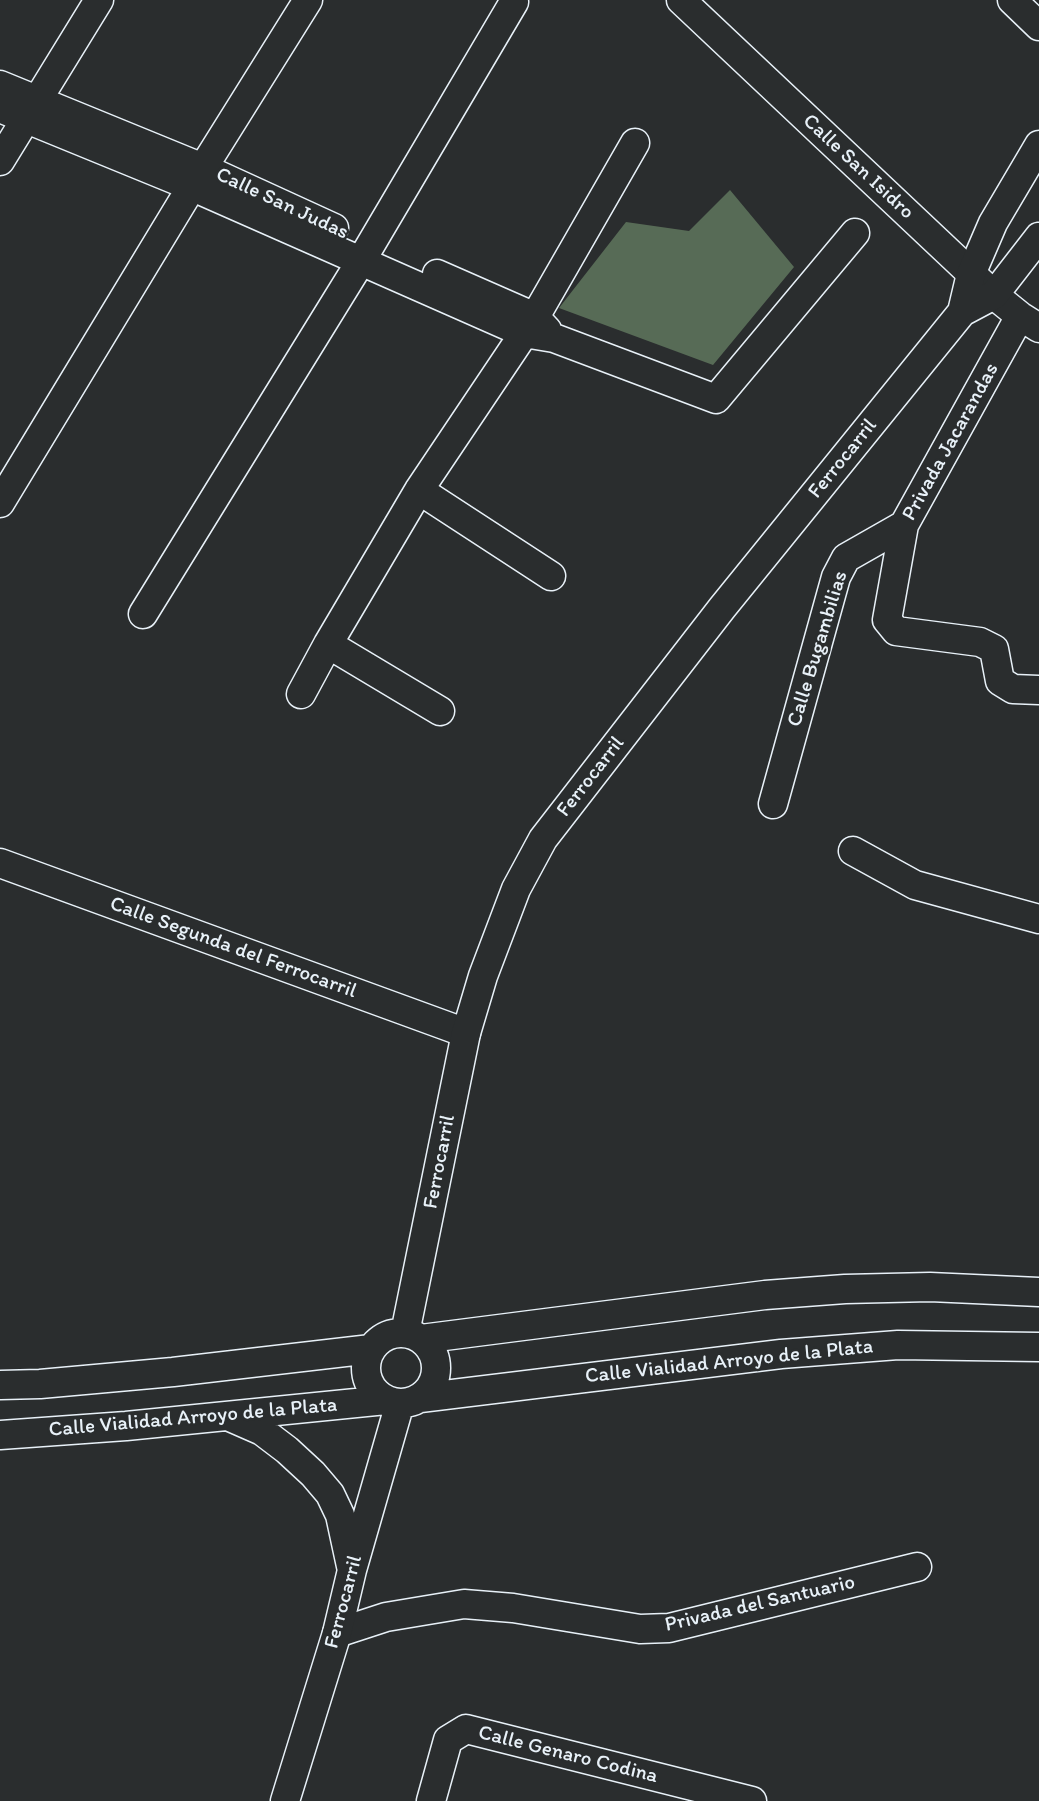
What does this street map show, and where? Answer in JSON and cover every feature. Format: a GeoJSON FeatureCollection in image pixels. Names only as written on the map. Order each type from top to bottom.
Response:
{"type":"FeatureCollection","features":[{"type":"Feature","properties":{"kind":"street"},"geometry":{"type":"LineString","coordinates":[[0,161],[98,0]]}},
{"type":"Feature","properties":{"kind":"street"},"geometry":{"type":"LineString","coordinates":[[0,503],[308,0]]}},
{"type":"Feature","properties":{"kind":"street","name":"Calle San Isidro"},"geometry":{"type":"LineString","coordinates":[[681,0],[971,274],[994,295],[1030,322]]}},
{"type":"Feature","properties":{"kind":"street"},"geometry":{"type":"LineString","coordinates":[[1012,0],[1039,26]]}},
{"type":"Feature","properties":{"kind":"street"},"geometry":{"type":"LineString","coordinates":[[143,614],[365,252],[514,2]]}},
{"type":"Feature","properties":{"kind":"street","name":"Calle San Judas"},"geometry":{"type":"LineString","coordinates":[[0,85],[31,109],[198,177],[530,325],[554,338],[716,399],[855,233]]}},
{"type":"Feature","properties":{"kind":"street","name":"Calle San Judas"},"geometry":{"type":"LineString","coordinates":[[0,108],[31,109]]}},
{"type":"Feature","properties":{"kind":"street"},"geometry":{"type":"LineString","coordinates":[[301,694],[328,644],[419,490],[530,325],[635,143]]}},
{"type":"Feature","properties":{"kind":"street","name":"Ferrocarril"},"geometry":{"type":"LineString","coordinates":[[962,312],[971,274],[993,223],[1039,145]]}},
{"type":"Feature","properties":{"kind":"street"},"geometry":{"type":"LineString","coordinates":[[994,295],[1039,237]]}},
{"type":"Feature","properties":{"kind":"street","name":"Ferrocarril"},"geometry":{"type":"LineString","coordinates":[[413,1336],[466,1033],[483,976],[516,889],[543,839],[722,608],[962,312],[994,295]]}},
{"type":"Feature","properties":{"kind":"street","name":"Privada Jacarandas"},"geometry":{"type":"LineString","coordinates":[[1026,690],[1000,681],[994,648],[980,642],[896,631],[888,620],[904,525],[1030,322]]}},
{"type":"Feature","properties":{"kind":"street"},"geometry":{"type":"LineString","coordinates":[[419,490],[551,576]]}},
{"type":"Feature","properties":{"kind":"street","name":"Calle Bugambilias"},"geometry":{"type":"LineString","coordinates":[[773,804],[836,578],[846,558],[904,525]]}},
{"type":"Feature","properties":{"kind":"street"},"geometry":{"type":"LineString","coordinates":[[328,644],[440,711]]}},
{"type":"Feature","properties":{"kind":"street"},"geometry":{"type":"LineString","coordinates":[[853,852],[915,885],[1039,919]]}},
{"type":"Feature","properties":{"kind":"street","name":"Calle Segunda del Ferrocarril"},"geometry":{"type":"LineString","coordinates":[[0,863],[466,1033]]}},
{"type":"Feature","properties":{"kind":"street"},"geometry":{"type":"LineString","coordinates":[[413,1336],[433,1352],[436,1369],[432,1386],[402,1400],[377,1394],[367,1378],[367,1358],[371,1349],[386,1336],[413,1336],[766,1295],[844,1289],[930,1287],[1039,1292]]}},
{"type":"Feature","properties":{"kind":"street","name":"Calle Vialidad Arroyo de la Plata"},"geometry":{"type":"LineString","coordinates":[[0,1435],[230,1417],[402,1400],[790,1354],[898,1345],[1039,1347]]}},
{"type":"Feature","properties":{"kind":"street"},"geometry":{"type":"LineString","coordinates":[[0,1385],[40,1384],[173,1372],[371,1349]]}},
{"type":"Feature","properties":{"kind":"street","name":"Ferrocarril"},"geometry":{"type":"LineString","coordinates":[[285,1801],[337,1633],[352,1570],[402,1400]]}},
{"type":"Feature","properties":{"kind":"street"},"geometry":{"type":"LineString","coordinates":[[230,1417],[262,1431],[287,1450],[330,1494],[340,1515],[352,1570]]}},
{"type":"Feature","properties":{"kind":"street","name":"Privada del Santuario"},"geometry":{"type":"LineString","coordinates":[[337,1633],[386,1617],[464,1604],[513,1608],[640,1629],[669,1628],[917,1566]]}},
{"type":"Feature","properties":{"kind":"street","name":"Calle Genaro Codina"},"geometry":{"type":"LineString","coordinates":[[432,1801],[448,1740],[466,1729],[752,1801]]}},
{"type":"Feature","properties":{"kind":"green space"},"geometry":{"type":"Polygon","coordinates":[[[730,190],[794,267],[713,365],[559,308],[626,222],[689,231],[730,190]]]}}]}
